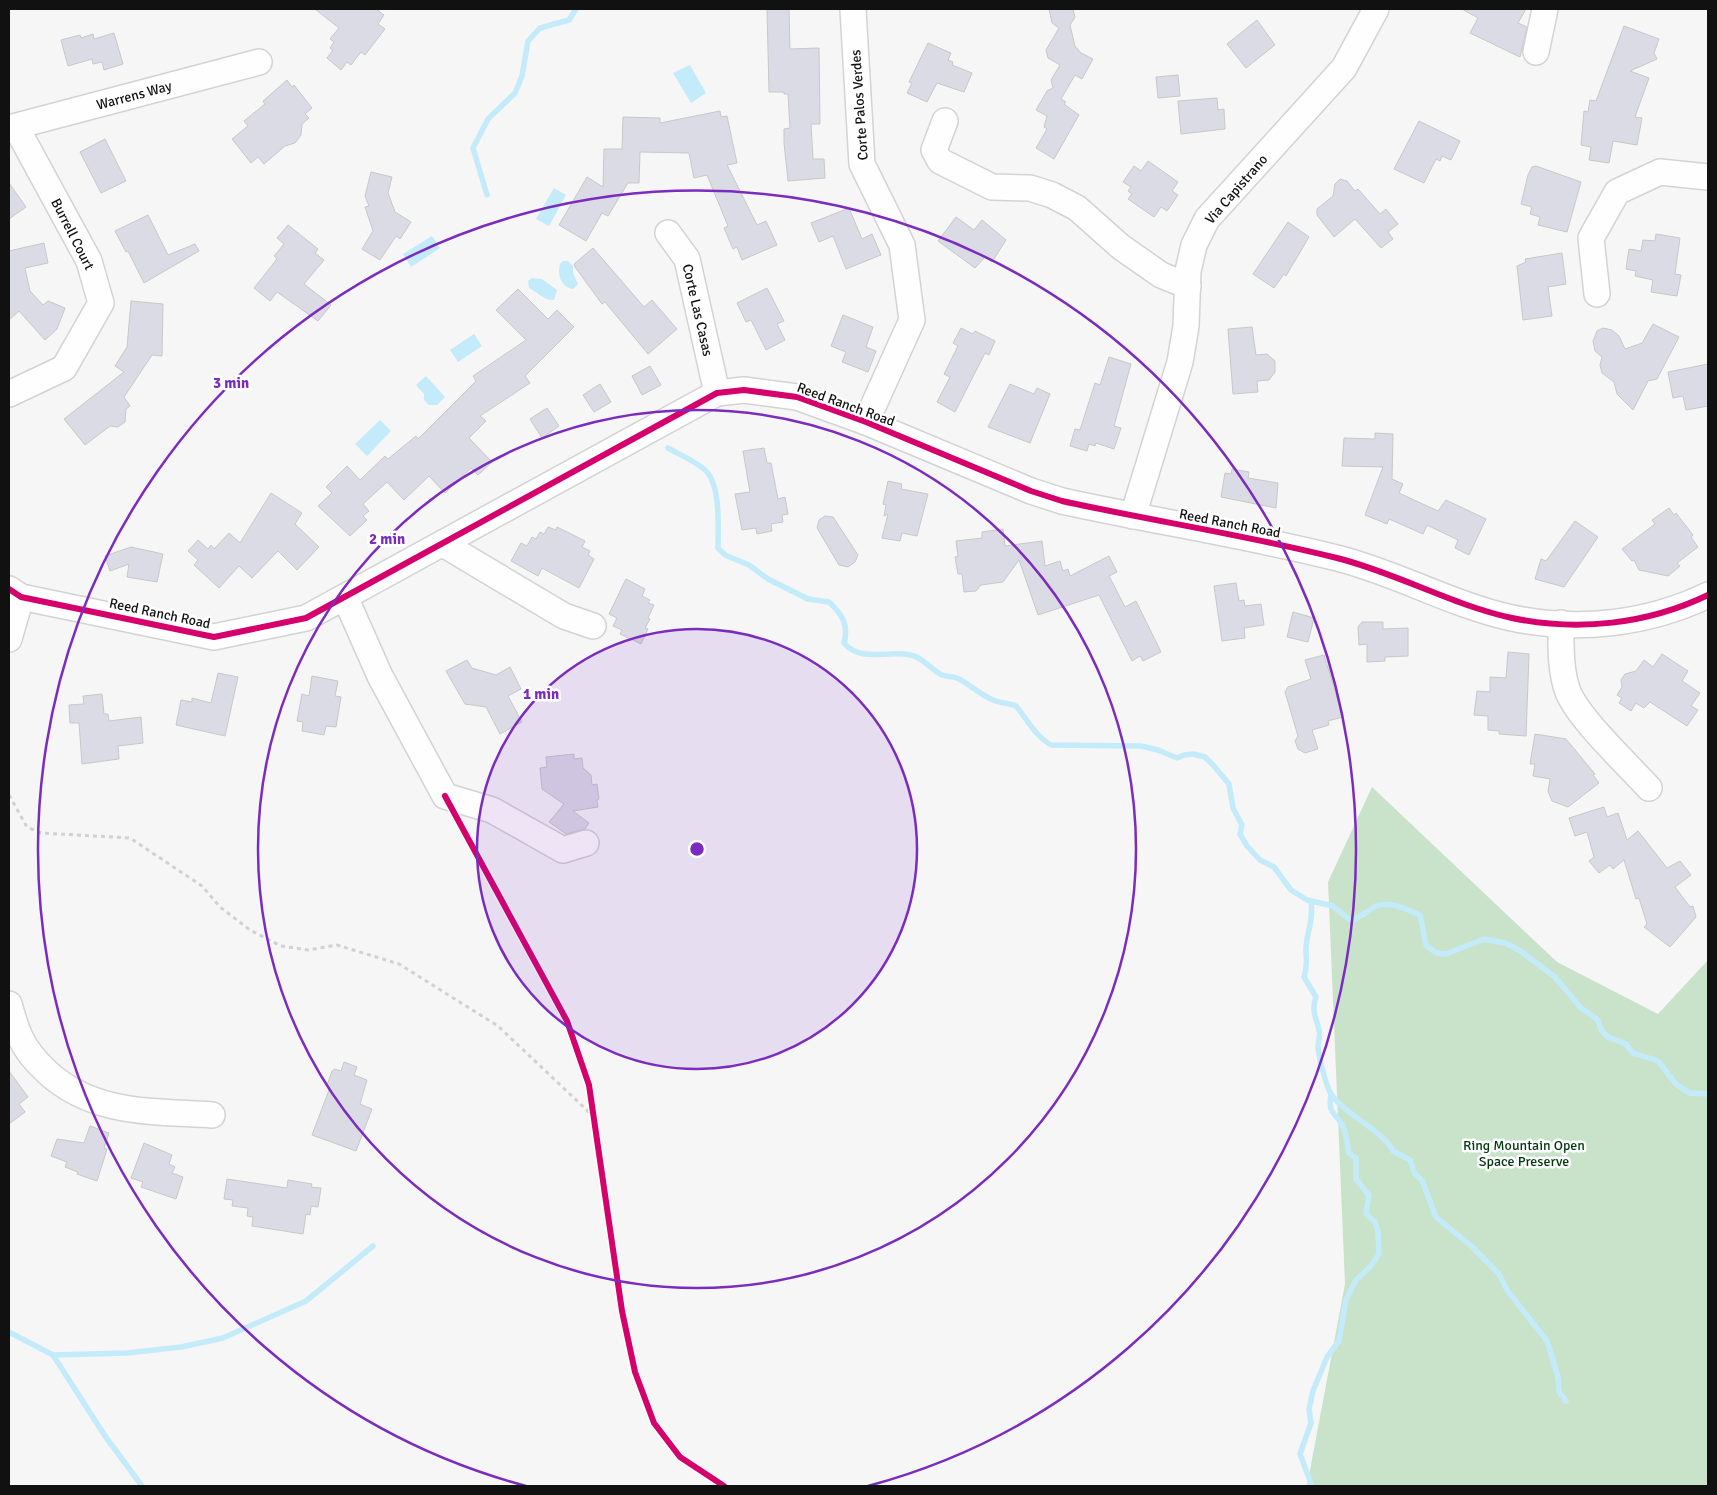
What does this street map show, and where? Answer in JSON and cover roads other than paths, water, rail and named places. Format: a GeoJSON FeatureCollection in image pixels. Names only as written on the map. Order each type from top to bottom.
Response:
{"type":"FeatureCollection","features":[{"type":"Feature","properties":{"kind":"street","name":"Corte Palos Verdes"},"geometry":{"type":"LineString","coordinates":[[853,9],[862,164],[902,245],[912,320],[866,422]]}},
{"type":"Feature","properties":{"kind":"street"},"geometry":{"type":"LineString","coordinates":[[1355,9],[1354,20],[1362,36]]}},
{"type":"Feature","properties":{"kind":"street","name":"Via Capistrano"},"geometry":{"type":"LineString","coordinates":[[1133,516],[1180,362],[1188,271],[1194,245],[1207,219],[1344,68],[1376,9]]}},
{"type":"Feature","properties":{"kind":"street"},"geometry":{"type":"LineString","coordinates":[[1536,52],[1546,9]]}},
{"type":"Feature","properties":{"kind":"street","name":"Warrens Way"},"geometry":{"type":"LineString","coordinates":[[13,128],[259,62]]}},
{"type":"Feature","properties":{"kind":"street"},"geometry":{"type":"LineString","coordinates":[[945,121],[934,150],[940,161],[992,187],[1030,188],[1052,195],[1077,208],[1121,246],[1161,276],[1188,286]]}},
{"type":"Feature","properties":{"kind":"street","name":"Burrell Court"},"geometry":{"type":"LineString","coordinates":[[9,394],[64,368],[102,303],[89,261],[13,128]]}},
{"type":"Feature","properties":{"kind":"street"},"geometry":{"type":"LineString","coordinates":[[1597,294],[1591,238],[1617,192],[1660,172],[1708,177]]}},
{"type":"Feature","properties":{"kind":"street","name":"Corte Las Casas"},"geometry":{"type":"LineString","coordinates":[[668,233],[687,258],[716,393]]}},
{"type":"Feature","properties":{"kind":"street","name":"Reed Ranch Road"},"geometry":{"type":"LineString","coordinates":[[15,593],[214,637],[306,618],[716,393],[744,390],[797,397],[866,422],[1031,491],[1062,501],[1359,563],[1478,608],[1513,618],[1561,623],[1598,624],[1630,621],[1690,603],[1708,595]]}},
{"type":"Feature","properties":{"kind":"street"},"geometry":{"type":"LineString","coordinates":[[443,544],[564,616],[593,626]]}},
{"type":"Feature","properties":{"kind":"street"},"geometry":{"type":"LineString","coordinates":[[9,639],[15,593]]}},
{"type":"Feature","properties":{"kind":"street"},"geometry":{"type":"LineString","coordinates":[[345,597],[380,676],[445,796],[492,810],[563,850],[586,843]]}},
{"type":"Feature","properties":{"kind":"street"},"geometry":{"type":"LineString","coordinates":[[1561,623],[1560,655],[1568,691],[1580,712],[1649,788]]}},
{"type":"Feature","properties":{"kind":"street"},"geometry":{"type":"LineString","coordinates":[[9,1004],[20,1038],[38,1064],[57,1081],[79,1096],[104,1105],[130,1109],[212,1114]]}},
{"type":"Feature","properties":{"kind":"water"},"geometry":{"type":"Polygon","coordinates":[[[690,65],[706,93],[691,103],[673,73],[690,65]]]}},
{"type":"Feature","properties":{"kind":"water"},"geometry":{"type":"Polygon","coordinates":[[[554,188],[566,195],[549,226],[536,219],[554,188]]]}},
{"type":"Feature","properties":{"kind":"water"},"geometry":{"type":"Polygon","coordinates":[[[432,236],[440,248],[411,267],[403,254],[432,236]]]}},
{"type":"Feature","properties":{"kind":"water"},"geometry":{"type":"Polygon","coordinates":[[[563,261],[568,261],[573,266],[573,273],[578,284],[573,289],[565,286],[561,280],[559,268],[563,261]]]}},
{"type":"Feature","properties":{"kind":"water"},"geometry":{"type":"Polygon","coordinates":[[[532,278],[542,279],[557,290],[554,300],[544,298],[529,288],[528,281],[532,278]]]}},
{"type":"Feature","properties":{"kind":"water"},"geometry":{"type":"Polygon","coordinates":[[[474,334],[482,346],[458,362],[450,350],[474,334]]]}},
{"type":"Feature","properties":{"kind":"water"},"geometry":{"type":"Polygon","coordinates":[[[426,376],[445,397],[437,405],[429,405],[424,400],[424,394],[416,385],[426,376]]]}},
{"type":"Feature","properties":{"kind":"water"},"geometry":{"type":"Polygon","coordinates":[[[380,420],[391,431],[367,456],[355,444],[380,420]]]}},
{"type":"Feature","properties":{"kind":"waterway"},"geometry":{"type":"LineString","coordinates":[[487,195],[473,148],[488,119],[515,93],[522,76],[528,41],[540,28],[569,20],[576,9]]}},
{"type":"Feature","properties":{"kind":"waterway"},"geometry":{"type":"LineString","coordinates":[[668,448],[697,464],[710,477],[716,496],[718,548],[725,555],[749,565],[768,579],[808,599],[829,602],[838,611],[843,620],[846,631],[844,643],[851,649],[858,653],[875,655],[902,654],[915,656],[942,675],[957,678],[988,698],[1016,706],[1036,732],[1051,745],[1141,746],[1158,750],[1177,758],[1193,754],[1205,757],[1229,784],[1233,808],[1242,825],[1240,834],[1247,846],[1260,860],[1274,867],[1291,890],[1307,900],[1333,906],[1350,920],[1360,917],[1374,907],[1385,904],[1397,906],[1420,915],[1426,945],[1436,953],[1446,954],[1484,939],[1505,943],[1519,950],[1555,977],[1581,1008],[1597,1019],[1602,1031],[1608,1037],[1626,1044],[1633,1053],[1658,1061],[1676,1084],[1689,1093],[1708,1094]]}},
{"type":"Feature","properties":{"kind":"waterway"},"geometry":{"type":"LineString","coordinates":[[1311,902],[1312,909],[1306,944],[1304,977],[1316,997],[1314,1010],[1320,1032],[1318,1050],[1331,1094],[1345,1109],[1382,1137],[1393,1151],[1410,1160],[1415,1174],[1422,1180],[1436,1217],[1470,1245],[1499,1274],[1507,1290],[1547,1341],[1558,1377],[1559,1392],[1566,1401]]}},
{"type":"Feature","properties":{"kind":"waterway"},"geometry":{"type":"LineString","coordinates":[[1312,1486],[1300,1454],[1311,1423],[1309,1409],[1313,1391],[1327,1357],[1339,1341],[1346,1300],[1356,1280],[1370,1267],[1379,1254],[1378,1231],[1375,1222],[1366,1214],[1369,1195],[1356,1179],[1356,1158],[1349,1153],[1342,1124],[1330,1107],[1331,1094]]}},
{"type":"Feature","properties":{"kind":"waterway"},"geometry":{"type":"LineString","coordinates":[[53,1355],[127,1353],[181,1347],[223,1338],[306,1301],[373,1246]]}},
{"type":"Feature","properties":{"kind":"waterway"},"geometry":{"type":"LineString","coordinates":[[9,1332],[53,1355],[105,1436],[142,1486]]}},
{"type":"Feature","properties":{"kind":"park label","name":"Ring Mountain Open Space Preserve"},"geometry":{"type":"Point","coordinates":[1524,1154]}}]}
